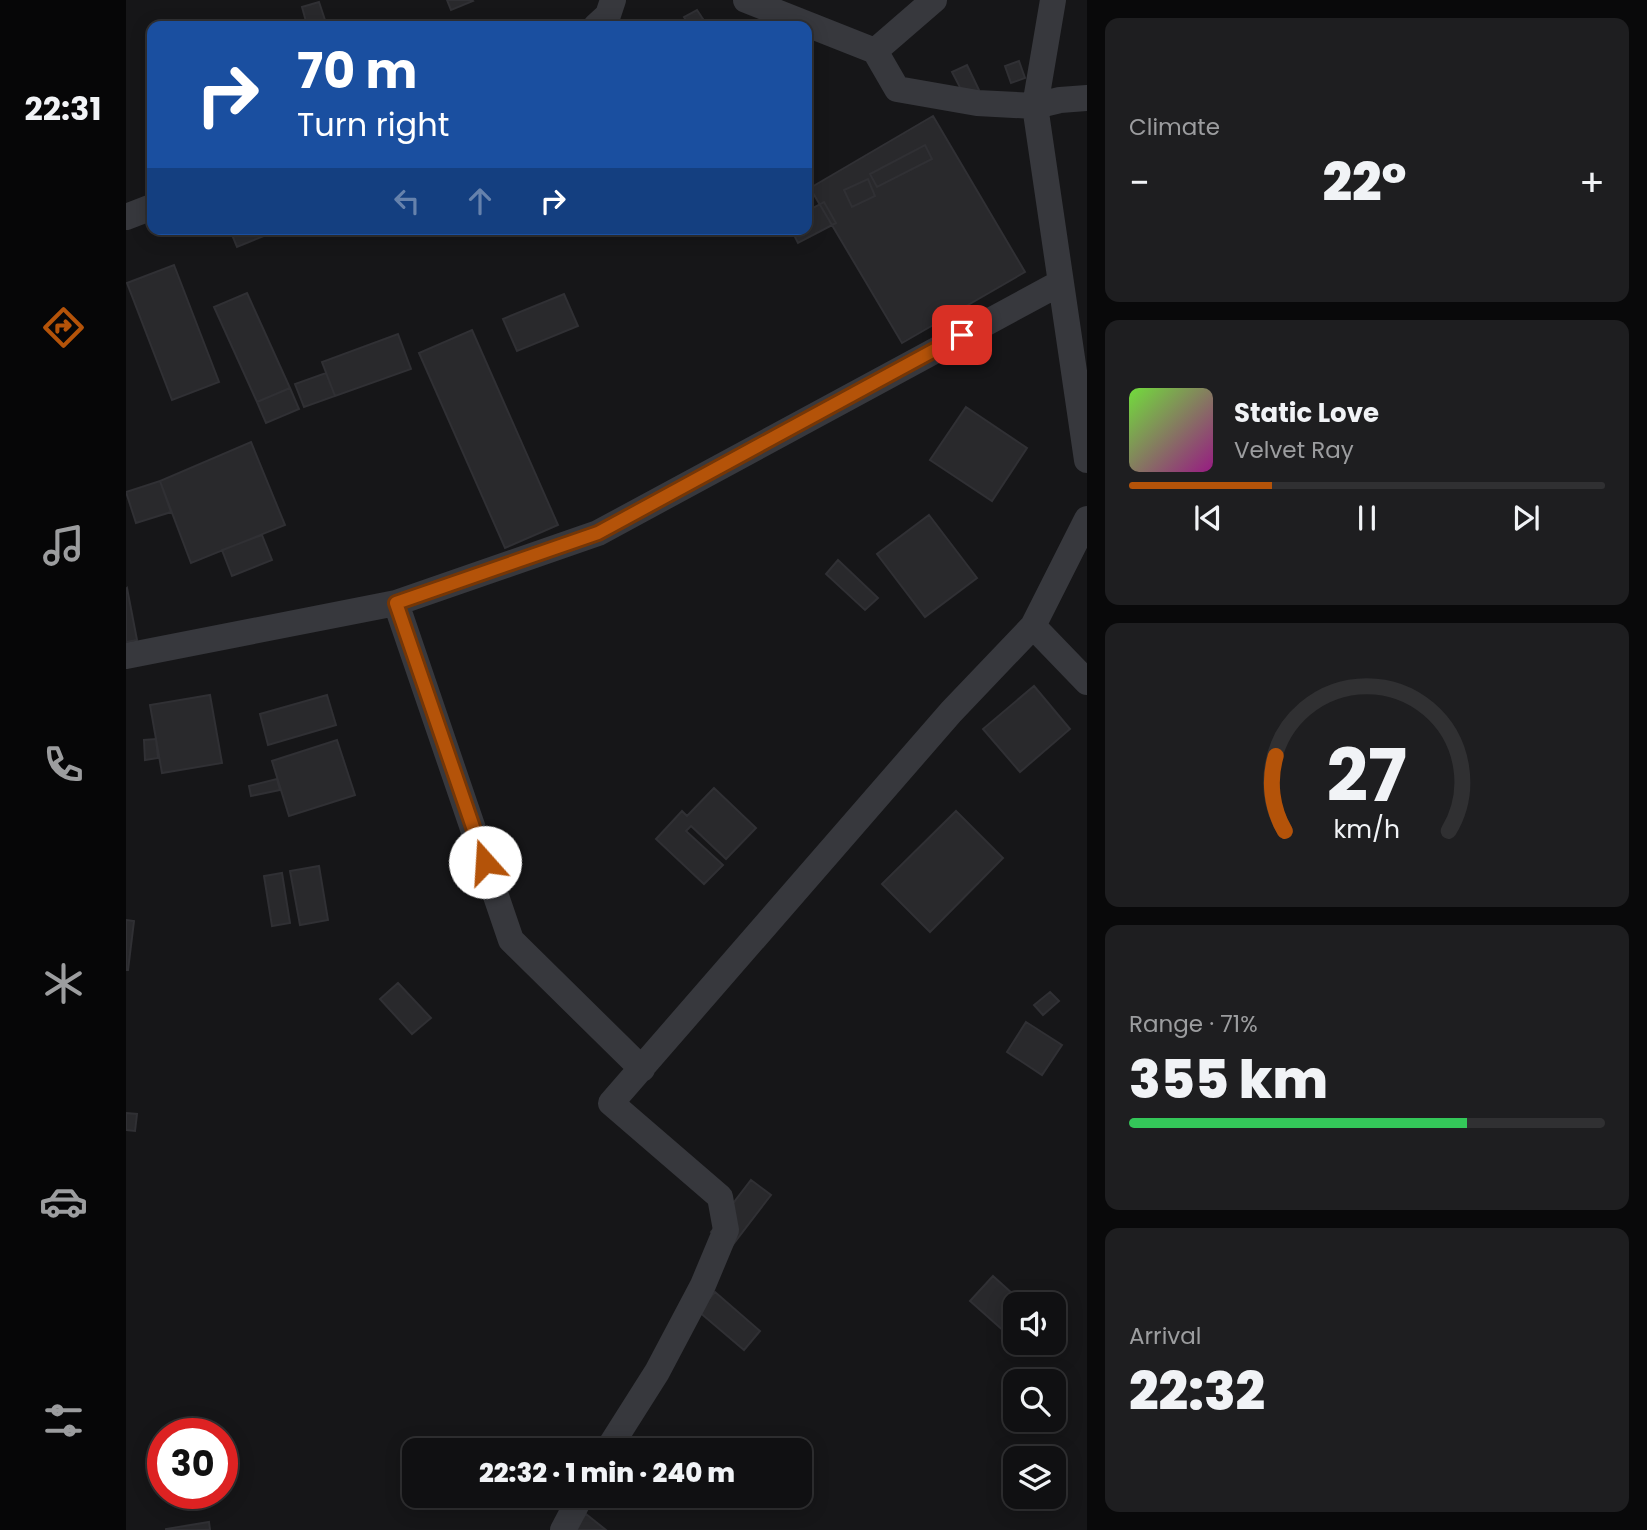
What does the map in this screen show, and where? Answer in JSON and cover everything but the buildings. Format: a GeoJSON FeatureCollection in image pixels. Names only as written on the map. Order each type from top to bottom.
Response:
{"type":"FeatureCollection","features":[{"type":"Feature","properties":{"kind":"street"},"geometry":{"type":"LineString","coordinates":[[601,21],[608,15],[613,0]]}},
{"type":"Feature","properties":{"kind":"street"},"geometry":{"type":"LineString","coordinates":[[746,0],[799,21]]}},
{"type":"Feature","properties":{"kind":"street"},"geometry":{"type":"LineString","coordinates":[[875,51],[934,0]]}},
{"type":"Feature","properties":{"kind":"street"},"geometry":{"type":"LineString","coordinates":[[1053,0],[1035,106],[1087,460]]}},
{"type":"Feature","properties":{"kind":"street"},"geometry":{"type":"LineString","coordinates":[[812,26],[875,51],[897,89],[978,103],[1035,106],[1060,100],[1087,98]]}},
{"type":"Feature","properties":{"kind":"street"},"geometry":{"type":"LineString","coordinates":[[126,217],[147,209]]}},
{"type":"Feature","properties":{"kind":"street"},"geometry":{"type":"LineString","coordinates":[[126,656],[396,603],[598,533],[1060,283]]}},
{"type":"Feature","properties":{"kind":"street"},"geometry":{"type":"LineString","coordinates":[[615,1438],[657,1372],[703,1285],[726,1230],[720,1197],[611,1103],[951,712],[1032,626],[1087,519]]}},
{"type":"Feature","properties":{"kind":"street"},"geometry":{"type":"LineString","coordinates":[[396,603],[511,940],[642,1069]]}},
{"type":"Feature","properties":{"kind":"street"},"geometry":{"type":"LineString","coordinates":[[1032,626],[1087,682]]}},
{"type":"Feature","properties":{"kind":"street"},"geometry":{"type":"LineString","coordinates":[[563,1530],[575,1508]]}},
{"type":"Feature","properties":{"kind":"route"},"geometry":{"type":"LineString","coordinates":[[485,862],[396,603],[598,533],[962,335]]}}]}
